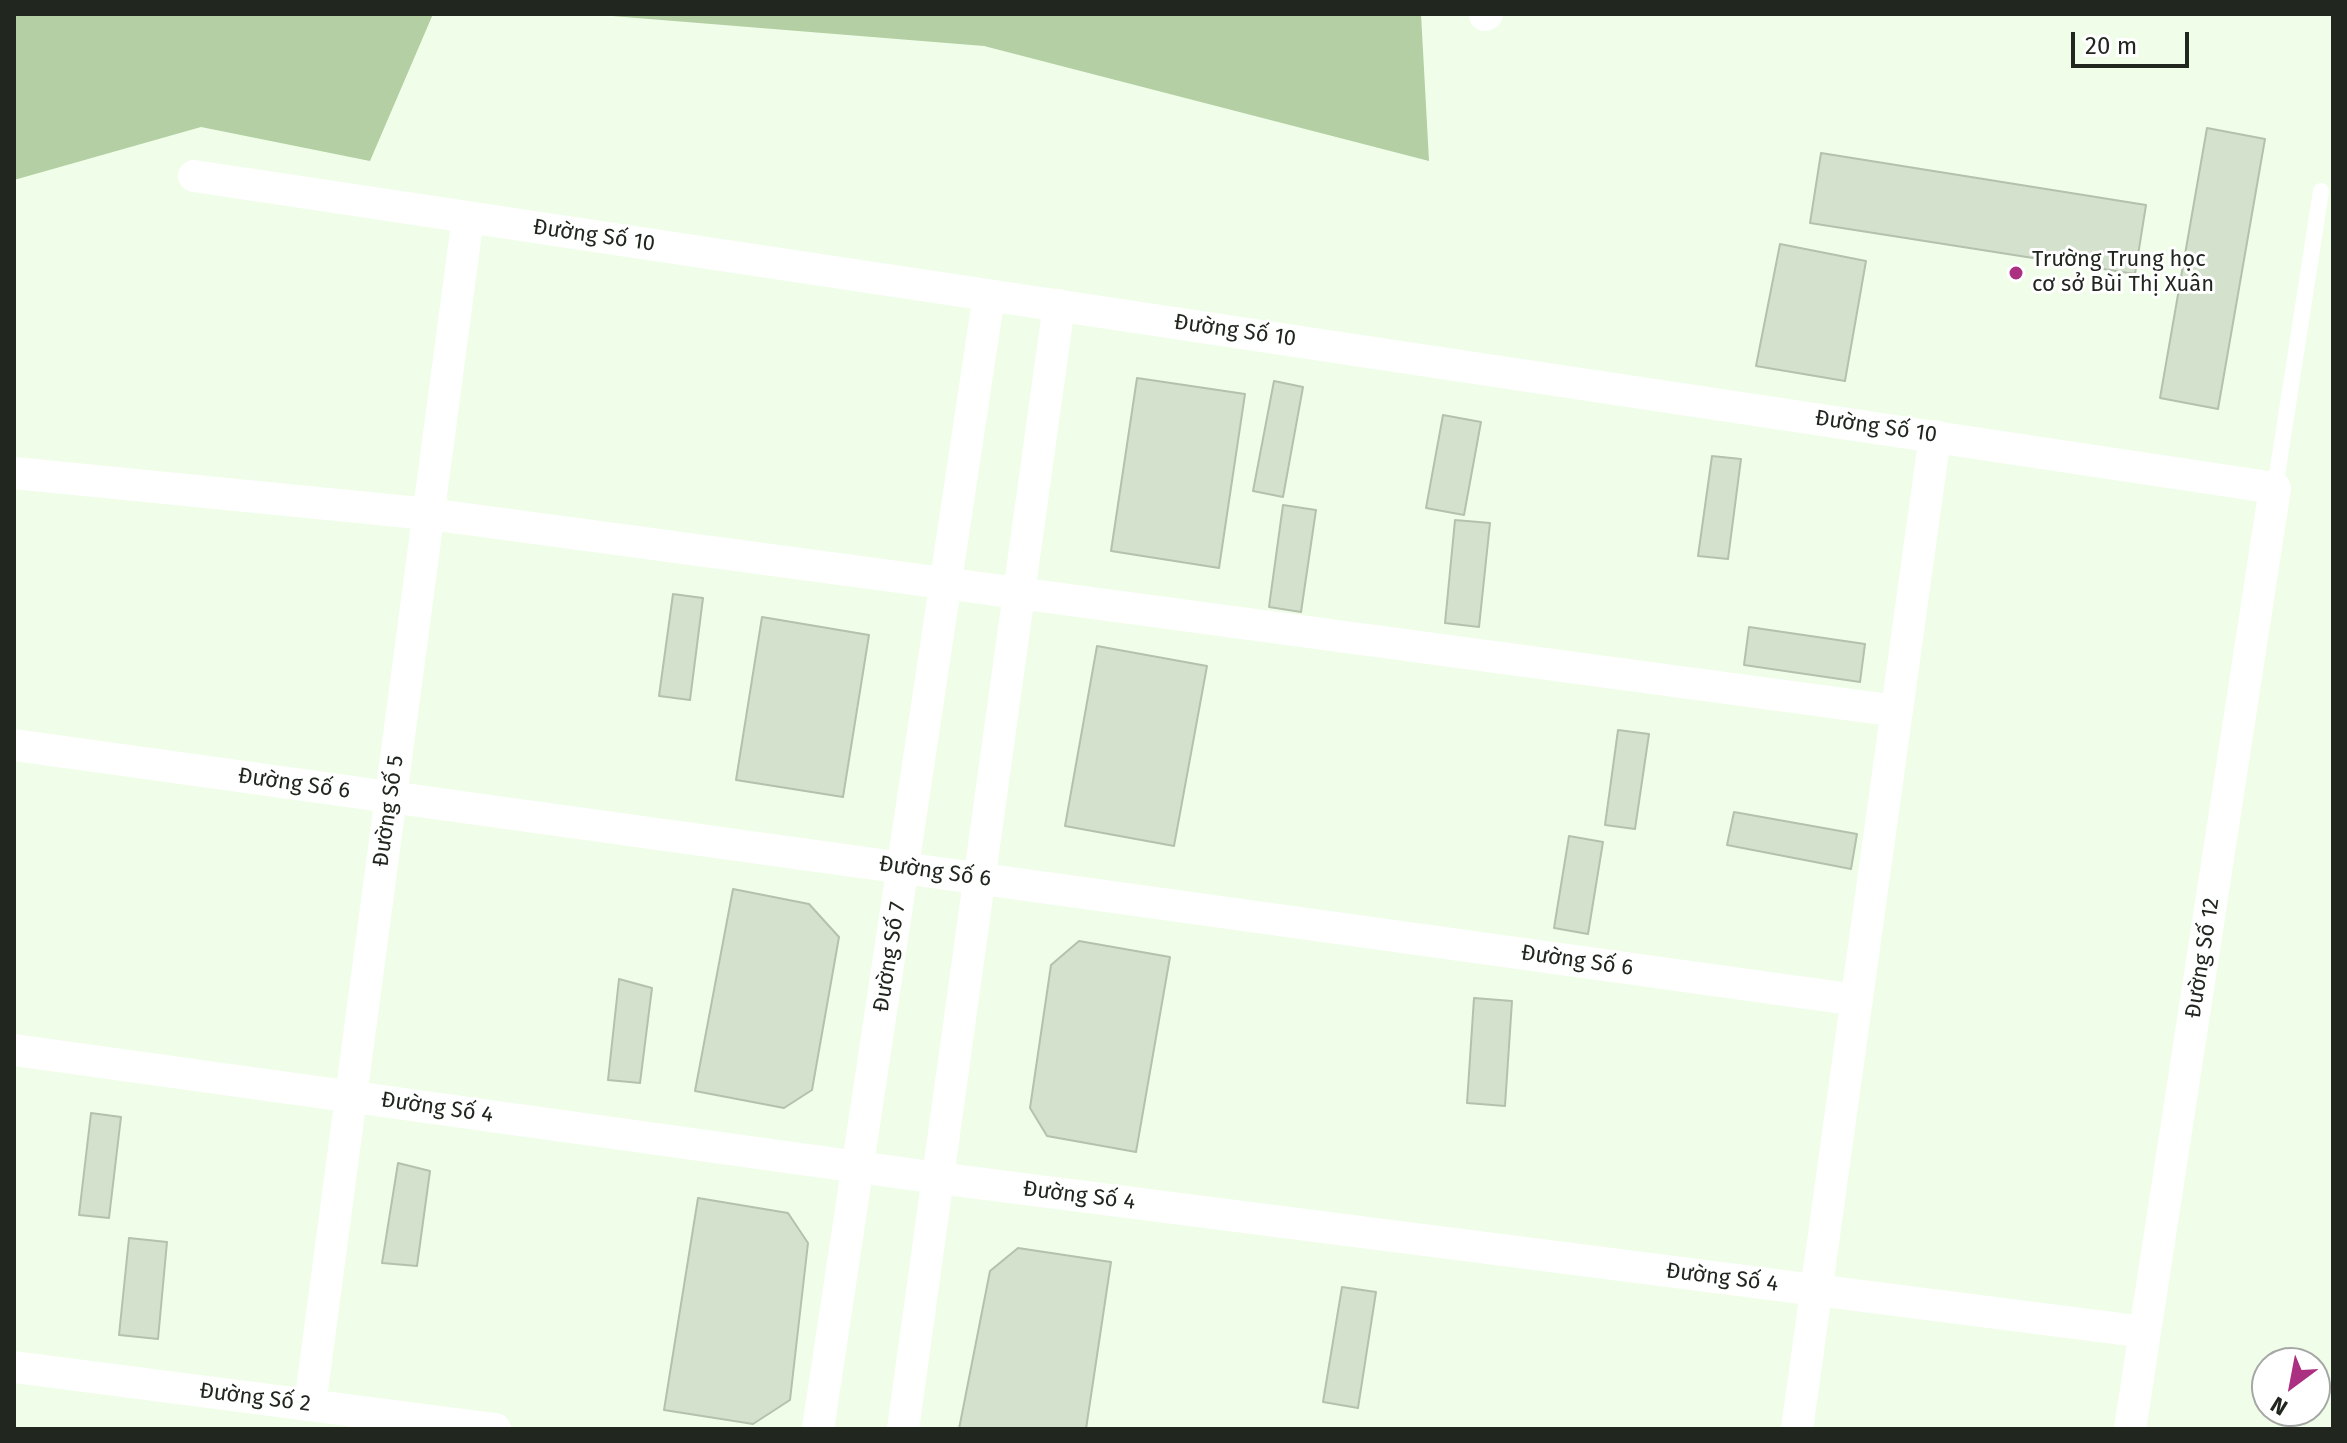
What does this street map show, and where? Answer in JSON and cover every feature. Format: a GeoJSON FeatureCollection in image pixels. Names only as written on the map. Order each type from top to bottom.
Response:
{"type":"FeatureCollection","features":[{"type":"Feature","properties":{"kind":"street","name":"Đường Số 10"},"geometry":{"type":"LineString","coordinates":[[194,176],[2275,488]]}},
{"type":"Feature","properties":{"kind":"street","name":"Đường Số 5"},"geometry":{"type":"LineString","coordinates":[[310,1405],[468,217]]}},
{"type":"Feature","properties":{"kind":"street","name":"Đường Số 7"},"geometry":{"type":"LineString","coordinates":[[818,1429],[989,295]]}},
{"type":"Feature","properties":{"kind":"street"},"geometry":{"type":"LineString","coordinates":[[903,1429],[1059,305]]}},
{"type":"Feature","properties":{"kind":"street"},"geometry":{"type":"LineString","coordinates":[[1797,1429],[1935,436]]}},
{"type":"Feature","properties":{"kind":"street"},"geometry":{"type":"LineString","coordinates":[[14,473],[429,514],[1897,711]]}},
{"type":"Feature","properties":{"kind":"street","name":"Đường Số 12"},"geometry":{"type":"LineString","coordinates":[[2130,1429],[2275,488]]}},
{"type":"Feature","properties":{"kind":"street","name":"Đường Số 6"},"geometry":{"type":"LineString","coordinates":[[14,745],[1857,1000]]}},
{"type":"Feature","properties":{"kind":"street","name":"Đường Số 4"},"geometry":{"type":"LineString","coordinates":[[14,1050],[938,1178],[2145,1332]]}},
{"type":"Feature","properties":{"kind":"street","name":"Đường Số 2"},"geometry":{"type":"LineString","coordinates":[[14,1367],[495,1429]]}},
{"type":"Feature","properties":{"kind":"lane"},"geometry":{"type":"LineString","coordinates":[[2275,488],[2321,191]]}},
{"type":"Feature","properties":{"kind":"green space"},"geometry":{"type":"Polygon","coordinates":[[[14,14],[433,14],[370,161],[201,127],[14,180],[14,14]]]}},
{"type":"Feature","properties":{"kind":"green space"},"geometry":{"type":"Polygon","coordinates":[[[587,14],[1421,14],[1429,161],[984,46],[587,14]]]}},
{"type":"Feature","properties":{"kind":"building"},"geometry":{"type":"Polygon","coordinates":[[[2207,128],[2265,139],[2218,409],[2160,398],[2207,128]]]}},
{"type":"Feature","properties":{"kind":"building"},"geometry":{"type":"Polygon","coordinates":[[[1821,153],[2146,205],[2135,274],[1810,223],[1821,153]]]}},
{"type":"Feature","properties":{"kind":"building"},"geometry":{"type":"Polygon","coordinates":[[[1780,244],[1866,261],[1845,381],[1756,366],[1780,244]]]}},
{"type":"Feature","properties":{"kind":"building"},"geometry":{"type":"Polygon","coordinates":[[[1137,378],[1245,394],[1219,568],[1111,551],[1137,378]]]}},
{"type":"Feature","properties":{"kind":"building"},"geometry":{"type":"Polygon","coordinates":[[[1274,381],[1303,387],[1283,497],[1253,491],[1274,381]]]}},
{"type":"Feature","properties":{"kind":"building"},"geometry":{"type":"Polygon","coordinates":[[[1443,415],[1481,422],[1464,515],[1426,508],[1443,415]]]}},
{"type":"Feature","properties":{"kind":"building"},"geometry":{"type":"Polygon","coordinates":[[[1712,456],[1741,459],[1728,559],[1698,556],[1712,456]]]}},
{"type":"Feature","properties":{"kind":"building"},"geometry":{"type":"Polygon","coordinates":[[[1283,505],[1316,510],[1301,612],[1269,607],[1283,505]]]}},
{"type":"Feature","properties":{"kind":"building"},"geometry":{"type":"Polygon","coordinates":[[[1455,520],[1490,523],[1479,627],[1445,623],[1455,520]]]}},
{"type":"Feature","properties":{"kind":"building"},"geometry":{"type":"Polygon","coordinates":[[[673,594],[703,598],[690,700],[659,696],[673,594]]]}},
{"type":"Feature","properties":{"kind":"building"},"geometry":{"type":"Polygon","coordinates":[[[762,617],[869,635],[843,797],[736,780],[762,617]]]}},
{"type":"Feature","properties":{"kind":"building"},"geometry":{"type":"Polygon","coordinates":[[[1749,627],[1865,644],[1860,682],[1744,665],[1749,627]]]}},
{"type":"Feature","properties":{"kind":"building"},"geometry":{"type":"Polygon","coordinates":[[[1097,646],[1207,666],[1174,846],[1065,826],[1097,646]]]}},
{"type":"Feature","properties":{"kind":"building"},"geometry":{"type":"Polygon","coordinates":[[[1618,730],[1649,734],[1635,829],[1605,825],[1618,730]]]}},
{"type":"Feature","properties":{"kind":"building"},"geometry":{"type":"Polygon","coordinates":[[[1734,812],[1857,834],[1851,869],[1727,845],[1734,812]]]}},
{"type":"Feature","properties":{"kind":"building"},"geometry":{"type":"Polygon","coordinates":[[[1569,836],[1603,842],[1588,934],[1554,928],[1569,836]]]}},
{"type":"Feature","properties":{"kind":"building"},"geometry":{"type":"Polygon","coordinates":[[[733,889],[809,904],[839,937],[812,1090],[784,1108],[695,1091],[733,889]]]}},
{"type":"Feature","properties":{"kind":"building"},"geometry":{"type":"Polygon","coordinates":[[[1079,941],[1170,957],[1136,1152],[1047,1136],[1030,1108],[1051,965],[1079,941]]]}},
{"type":"Feature","properties":{"kind":"building"},"geometry":{"type":"Polygon","coordinates":[[[619,979],[652,988],[640,1083],[608,1080],[619,979]]]}},
{"type":"Feature","properties":{"kind":"building"},"geometry":{"type":"Polygon","coordinates":[[[1474,998],[1512,1001],[1505,1106],[1467,1103],[1474,998]]]}},
{"type":"Feature","properties":{"kind":"building"},"geometry":{"type":"Polygon","coordinates":[[[91,1113],[121,1117],[109,1218],[79,1215],[91,1113]]]}},
{"type":"Feature","properties":{"kind":"building"},"geometry":{"type":"Polygon","coordinates":[[[398,1163],[430,1171],[417,1266],[382,1263],[398,1163]]]}},
{"type":"Feature","properties":{"kind":"building"},"geometry":{"type":"Polygon","coordinates":[[[698,1198],[788,1213],[808,1243],[790,1400],[753,1424],[664,1410],[698,1198]]]}},
{"type":"Feature","properties":{"kind":"building"},"geometry":{"type":"Polygon","coordinates":[[[129,1238],[167,1242],[158,1339],[119,1335],[129,1238]]]}},
{"type":"Feature","properties":{"kind":"building"},"geometry":{"type":"Polygon","coordinates":[[[1018,1248],[1111,1262],[1086,1429],[959,1429],[990,1271],[1018,1248]]]}},
{"type":"Feature","properties":{"kind":"building"},"geometry":{"type":"Polygon","coordinates":[[[1342,1287],[1376,1292],[1358,1408],[1323,1402],[1342,1287]]]}},
{"type":"Feature","properties":{"kind":"place","name":"Trường Trung học cơ sở Bùi Thị Xuân"},"geometry":{"type":"Point","coordinates":[2016,273]}}]}
